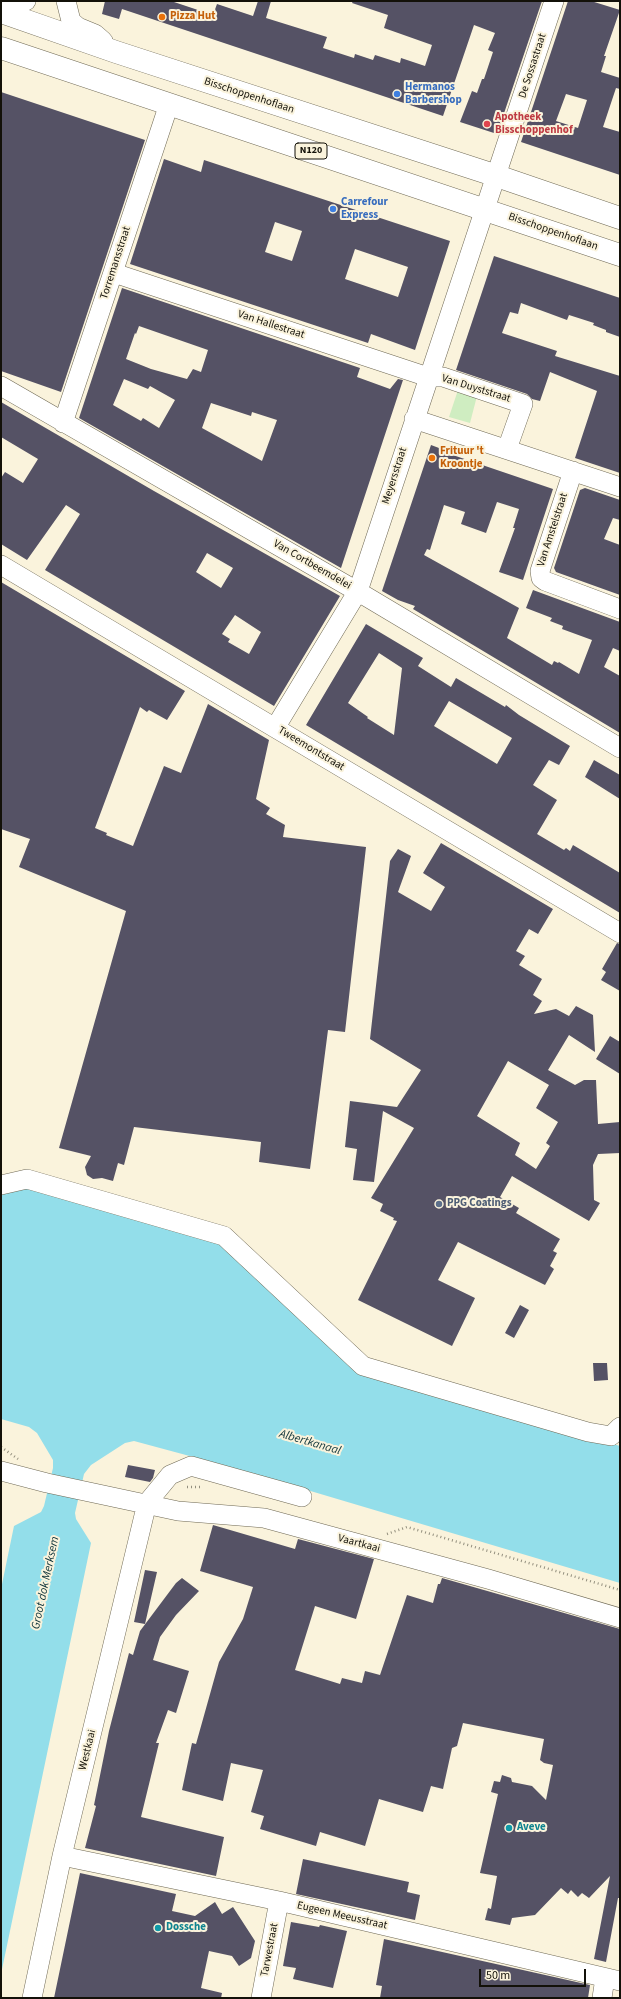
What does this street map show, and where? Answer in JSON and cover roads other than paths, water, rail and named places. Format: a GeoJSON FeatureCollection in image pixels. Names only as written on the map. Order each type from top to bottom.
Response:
{"type":"FeatureCollection","features":[{"type":"Feature","properties":{"kind":"main road","name":"Bisschoppenhoflaan"},"geometry":{"type":"LineString","coordinates":[[1,12],[116,52],[497,176],[620,218]]}},
{"type":"Feature","properties":{"kind":"main road","name":"Bisschoppenhoflaan"},"geometry":{"type":"LineString","coordinates":[[1,48],[620,255]]}},
{"type":"Feature","properties":{"kind":"street"},"geometry":{"type":"LineString","coordinates":[[1,12],[26,1]]}},
{"type":"Feature","properties":{"kind":"street"},"geometry":{"type":"LineString","coordinates":[[66,1],[71,21],[78,27],[95,34],[116,52]]}},
{"type":"Feature","properties":{"kind":"street","name":"De Sossastraat"},"geometry":{"type":"LineString","coordinates":[[497,176],[554,1]]}},
{"type":"Feature","properties":{"kind":"street","name":"Torremansstraat"},"geometry":{"type":"LineString","coordinates":[[63,422],[114,273],[169,104]]}},
{"type":"Feature","properties":{"kind":"street"},"geometry":{"type":"LineString","coordinates":[[485,209],[497,176]]}},
{"type":"Feature","properties":{"kind":"street","name":"Meyersstraat"},"geometry":{"type":"LineString","coordinates":[[275,728],[358,592],[414,419],[485,209]]}},
{"type":"Feature","properties":{"kind":"street","name":"Van Hallestraat"},"geometry":{"type":"LineString","coordinates":[[114,273],[428,377]]}},
{"type":"Feature","properties":{"kind":"street","name":"Van Duyststraat"},"geometry":{"type":"LineString","coordinates":[[428,377],[443,377],[523,404],[507,450]]}},
{"type":"Feature","properties":{"kind":"street","name":"Van Cortbeemdelei"},"geometry":{"type":"LineString","coordinates":[[1,386],[358,592],[620,748]]}},
{"type":"Feature","properties":{"kind":"street"},"geometry":{"type":"LineString","coordinates":[[414,419],[620,487]]}},
{"type":"Feature","properties":{"kind":"street","name":"Van Amstelstraat"},"geometry":{"type":"LineString","coordinates":[[573,471],[540,571],[541,578],[545,582],[620,609]]}},
{"type":"Feature","properties":{"kind":"street","name":"Tweemontstraat"},"geometry":{"type":"LineString","coordinates":[[1,565],[620,933]]}},
{"type":"Feature","properties":{"kind":"street"},"geometry":{"type":"LineString","coordinates":[[1,1185],[27,1179],[224,1236],[363,1366],[588,1432],[611,1436],[620,1427]]}},
{"type":"Feature","properties":{"kind":"street"},"geometry":{"type":"LineString","coordinates":[[148,1503],[170,1475],[191,1466],[302,1497]]}},
{"type":"Feature","properties":{"kind":"street","name":"Vaartkaai"},"geometry":{"type":"LineString","coordinates":[[1,1471],[47,1483],[148,1503],[178,1511],[264,1518],[488,1579],[620,1618]]}},
{"type":"Feature","properties":{"kind":"street","name":"Westkaai"},"geometry":{"type":"LineString","coordinates":[[32,1998],[62,1856],[148,1503]]}},
{"type":"Feature","properties":{"kind":"street","name":"Eugeen Meeusstraat"},"geometry":{"type":"LineString","coordinates":[[62,1856],[279,1902],[613,1979]]}},
{"type":"Feature","properties":{"kind":"street","name":"Tarwestraat"},"geometry":{"type":"LineString","coordinates":[[261,1998],[279,1902]]}},
{"type":"Feature","properties":{"kind":"street"},"geometry":{"type":"LineString","coordinates":[[602,1998],[613,1979]]}},
{"type":"Feature","properties":{"kind":"water"},"geometry":{"type":"Polygon","coordinates":[[[27,1186],[223,1241],[361,1372],[620,1446],[620,1583],[223,1465],[134,1441],[125,1443],[91,1465],[84,1474],[75,1513],[76,1519],[91,1543],[1,1974],[1,1589],[14,1526],[41,1512],[44,1506],[53,1468],[53,1460],[37,1433],[29,1427],[1,1419],[1,1193],[27,1186]]]}},
{"type":"Feature","properties":{"kind":"place","name":"Pizza Hut"},"geometry":{"type":"Point","coordinates":[162,17]}},
{"type":"Feature","properties":{"kind":"place","name":"Hermanos Barbershop"},"geometry":{"type":"Point","coordinates":[397,94]}},
{"type":"Feature","properties":{"kind":"place","name":"Apotheek Bisschoppenhof"},"geometry":{"type":"Point","coordinates":[487,124]}},
{"type":"Feature","properties":{"kind":"place","name":"Carrefour Express"},"geometry":{"type":"Point","coordinates":[333,209]}},
{"type":"Feature","properties":{"kind":"place","name":"Frituur 't Kroontje"},"geometry":{"type":"Point","coordinates":[432,458]}},
{"type":"Feature","properties":{"kind":"place","name":"PPG Coatings"},"geometry":{"type":"Point","coordinates":[439,1204]}},
{"type":"Feature","properties":{"kind":"place","name":"Aveve"},"geometry":{"type":"Point","coordinates":[509,1828]}},
{"type":"Feature","properties":{"kind":"place","name":"Dossche"},"geometry":{"type":"Point","coordinates":[158,1928]}},
{"type":"Feature","properties":{"kind":"water label","name":"Albertkanaal"},"geometry":{"type":"Point","coordinates":[310,1443]}},
{"type":"Feature","properties":{"kind":"water label","name":"Groot dok Merksem"},"geometry":{"type":"Point","coordinates":[46,1583]}}]}
